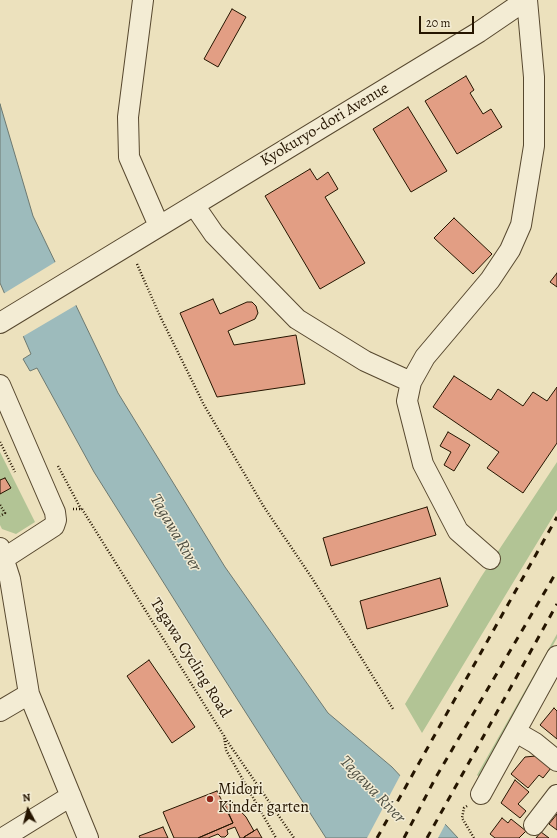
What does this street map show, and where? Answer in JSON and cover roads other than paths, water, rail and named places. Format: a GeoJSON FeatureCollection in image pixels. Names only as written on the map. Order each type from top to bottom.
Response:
{"type":"FeatureCollection","features":[{"type":"Feature","properties":{"kind":"street"},"geometry":{"type":"LineString","coordinates":[[143,0],[128,117],[129,157],[159,226]]}},
{"type":"Feature","properties":{"kind":"street"},"geometry":{"type":"LineString","coordinates":[[490,560],[458,531],[423,464],[408,401],[411,382],[425,357],[490,280],[510,250],[521,225],[534,146],[534,77],[526,0]]}},
{"type":"Feature","properties":{"kind":"street","name":"Kyokuryo-dori Avenue"},"geometry":{"type":"LineString","coordinates":[[0,322],[479,32],[526,0]]}},
{"type":"Feature","properties":{"kind":"street"},"geometry":{"type":"LineString","coordinates":[[194,205],[214,234],[297,319],[365,361],[411,382]]}},
{"type":"Feature","properties":{"kind":"street"},"geometry":{"type":"LineString","coordinates":[[0,385],[55,512],[56,520],[54,526],[1,556],[10,579],[29,694],[88,838]]}},
{"type":"Feature","properties":{"kind":"street"},"geometry":{"type":"LineString","coordinates":[[481,794],[557,656]]}},
{"type":"Feature","properties":{"kind":"street"},"geometry":{"type":"LineString","coordinates":[[0,710],[29,694]]}},
{"type":"Feature","properties":{"kind":"street"},"geometry":{"type":"LineString","coordinates":[[516,732],[535,743],[557,761]]}},
{"type":"Feature","properties":{"kind":"street"},"geometry":{"type":"LineString","coordinates":[[534,825],[557,795]]}},
{"type":"Feature","properties":{"kind":"street"},"geometry":{"type":"LineString","coordinates":[[3,838],[71,796]]}},
{"type":"Feature","properties":{"kind":"water","name":"Tagawa River"},"geometry":{"type":"Polygon","coordinates":[[[0,104],[33,216],[118,393],[225,567],[328,713],[392,767],[458,838],[326,838],[94,472],[37,368],[30,371],[23,359],[31,354],[0,283],[0,104]]]}},
{"type":"Feature","properties":{"kind":"railway"},"geometry":{"type":"LineString","coordinates":[[377,838],[557,517]]}},
{"type":"Feature","properties":{"kind":"railway"},"geometry":{"type":"LineString","coordinates":[[404,838],[436,777],[557,571]]}},
{"type":"Feature","properties":{"kind":"railway"},"geometry":{"type":"LineString","coordinates":[[427,838],[557,604]]}},
{"type":"Feature","properties":{"kind":"place","name":"Midori Kinder garten"},"geometry":{"type":"Point","coordinates":[210,799]}}]}
